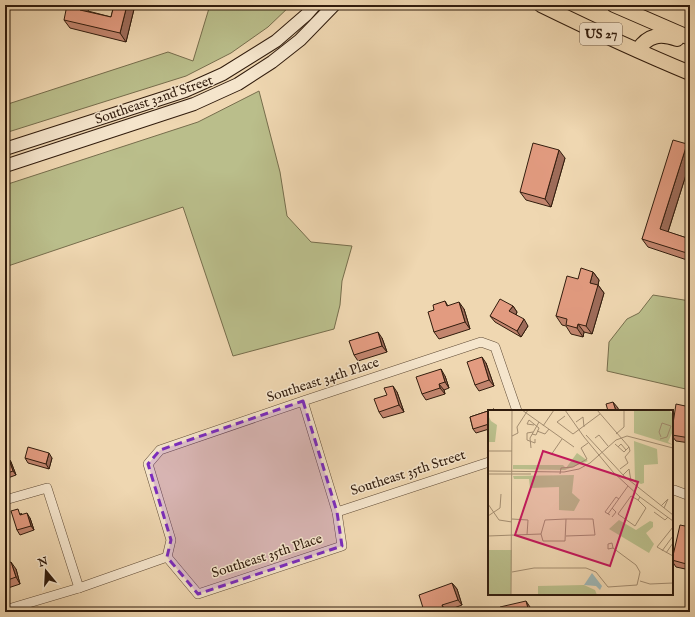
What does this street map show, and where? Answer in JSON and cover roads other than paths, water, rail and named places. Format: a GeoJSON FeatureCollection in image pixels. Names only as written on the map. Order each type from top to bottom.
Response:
{"type":"FeatureCollection","features":[{"type":"Feature","properties":{"kind":"highway","name":"US 27"},"geometry":{"type":"LineString","coordinates":[[541,5],[690,73]]}},
{"type":"Feature","properties":{"kind":"highway","name":"US 27"},"geometry":{"type":"LineString","coordinates":[[614,5],[690,38]]}},
{"type":"Feature","properties":{"kind":"highway"},"geometry":{"type":"LineString","coordinates":[[638,50],[643,43],[650,38],[660,35],[675,38],[690,44]]}},
{"type":"Feature","properties":{"kind":"main road","name":"Southeast 32nd Street"},"geometry":{"type":"LineString","coordinates":[[5,149],[185,91],[223,74],[276,41],[306,16],[315,5]]}},
{"type":"Feature","properties":{"kind":"main road","name":"Southeast 32nd Street"},"geometry":{"type":"LineString","coordinates":[[5,166],[194,104],[238,84],[272,62],[300,40],[334,5]]}},
{"type":"Feature","properties":{"kind":"street","name":"Southeast 34th Place"},"geometry":{"type":"LineString","coordinates":[[167,556],[171,540],[148,464],[160,450],[482,342],[495,347],[517,410]]}},
{"type":"Feature","properties":{"kind":"street"},"geometry":{"type":"LineString","coordinates":[[303,401],[337,512]]}},
{"type":"Feature","properties":{"kind":"street","name":"Southeast 35th Street"},"geometry":{"type":"LineString","coordinates":[[337,512],[488,462]]}},
{"type":"Feature","properties":{"kind":"street"},"geometry":{"type":"LineString","coordinates":[[5,500],[46,488],[79,588]]}},
{"type":"Feature","properties":{"kind":"street"},"geometry":{"type":"LineString","coordinates":[[673,489],[690,496]]}},
{"type":"Feature","properties":{"kind":"street","name":"Southeast 35th Place"},"geometry":{"type":"LineString","coordinates":[[167,556],[198,594],[342,546],[337,512]]}},
{"type":"Feature","properties":{"kind":"street"},"geometry":{"type":"LineString","coordinates":[[5,610],[79,588],[167,556]]}}]}
